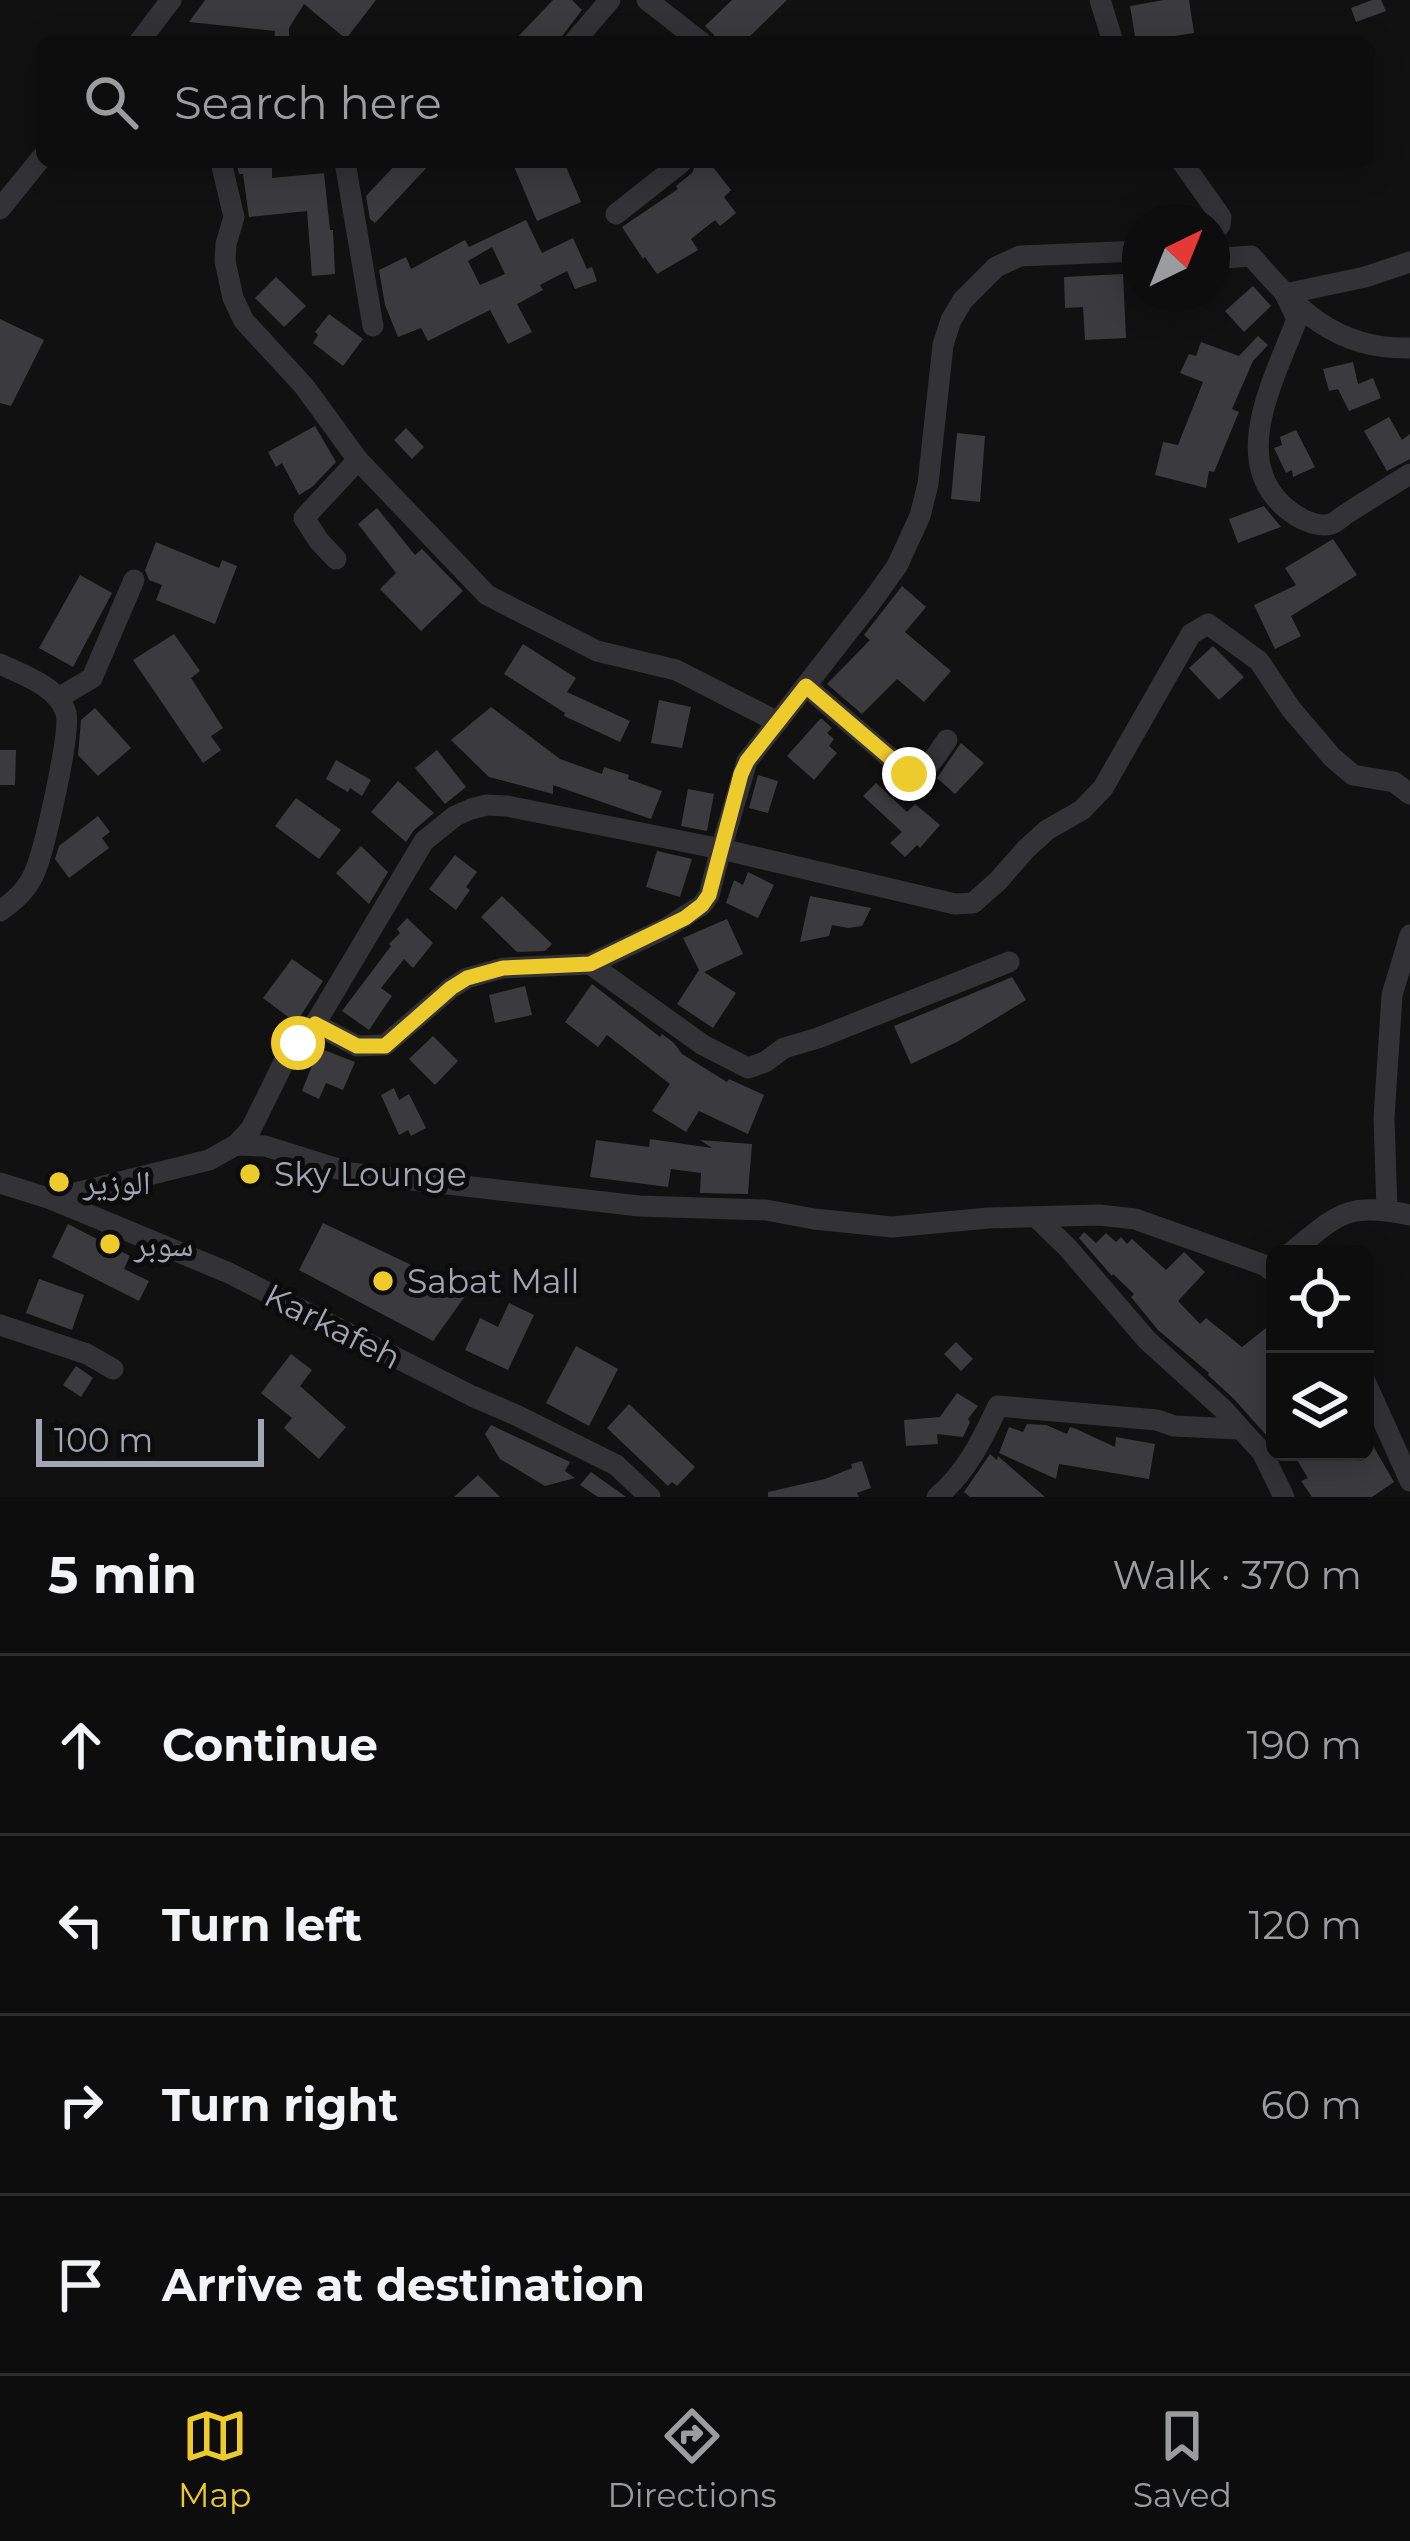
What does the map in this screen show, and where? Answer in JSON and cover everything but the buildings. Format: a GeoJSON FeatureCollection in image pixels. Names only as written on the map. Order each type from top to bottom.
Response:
{"type":"FeatureCollection","features":[{"type":"Feature","properties":{"kind":"street"},"geometry":{"type":"LineString","coordinates":[[144,36],[171,0]]}},
{"type":"Feature","properties":{"kind":"street"},"geometry":{"type":"LineString","coordinates":[[579,36],[610,0]]}},
{"type":"Feature","properties":{"kind":"street"},"geometry":{"type":"LineString","coordinates":[[647,0],[693,36]]}},
{"type":"Feature","properties":{"kind":"street"},"geometry":{"type":"LineString","coordinates":[[1100,0],[1110,36]]}},
{"type":"Feature","properties":{"kind":"street"},"geometry":{"type":"LineString","coordinates":[[0,209],[36,164]]}},
{"type":"Feature","properties":{"kind":"street"},"geometry":{"type":"LineString","coordinates":[[222,168],[234,217],[225,261],[244,321],[304,386],[358,460],[487,596],[597,651],[676,670],[778,722]]}},
{"type":"Feature","properties":{"kind":"street"},"geometry":{"type":"LineString","coordinates":[[346,168],[373,326]]}},
{"type":"Feature","properties":{"kind":"street"},"geometry":{"type":"LineString","coordinates":[[616,214],[674,168]]}},
{"type":"Feature","properties":{"kind":"street"},"geometry":{"type":"LineString","coordinates":[[1185,168],[1205,204]]}},
{"type":"Feature","properties":{"kind":"street"},"geometry":{"type":"LineString","coordinates":[[1230,238],[1320,323],[1370,347],[1410,348]]}},
{"type":"Feature","properties":{"kind":"street"},"geometry":{"type":"LineString","coordinates":[[315,1024],[357,1046],[385,1046],[467,978],[503,968],[590,964],[702,905],[709,895],[747,761],[897,566],[920,516],[928,484],[943,345],[963,300],[996,267],[1020,256],[1122,252]]}},
{"type":"Feature","properties":{"kind":"street"},"geometry":{"type":"LineString","coordinates":[[1230,258],[1252,258]]}},
{"type":"Feature","properties":{"kind":"street"},"geometry":{"type":"LineString","coordinates":[[1285,294],[1410,262]]}},
{"type":"Feature","properties":{"kind":"street"},"geometry":{"type":"LineString","coordinates":[[1285,294],[1297,319],[1263,411],[1257,451],[1264,482],[1274,497],[1292,514],[1311,523],[1330,524],[1410,474]]}},
{"type":"Feature","properties":{"kind":"street"},"geometry":{"type":"LineString","coordinates":[[336,559],[304,518],[358,460]]}},
{"type":"Feature","properties":{"kind":"street"},"geometry":{"type":"LineString","coordinates":[[58,698],[92,678],[134,580]]}},
{"type":"Feature","properties":{"kind":"street"},"geometry":{"type":"LineString","coordinates":[[51,1199],[209,1160],[236,1145],[251,1129],[284,1062],[315,1024],[414,854],[436,829],[471,809],[507,806],[721,849],[955,904],[973,903],[1036,839],[1082,810],[1102,788],[1191,634],[1208,624],[1259,661],[1291,709],[1353,775],[1394,782],[1410,794]]}},
{"type":"Feature","properties":{"kind":"street"},"geometry":{"type":"LineString","coordinates":[[0,664],[58,698],[66,712],[68,736],[37,868],[23,892],[0,910]]}},
{"type":"Feature","properties":{"kind":"street"},"geometry":{"type":"LineString","coordinates":[[806,686],[909,774],[925,770],[947,740]]}},
{"type":"Feature","properties":{"kind":"street"},"geometry":{"type":"LineString","coordinates":[[1302,1245],[1354,1209],[1399,1213],[1384,1118],[1392,995],[1410,935]]}},
{"type":"Feature","properties":{"kind":"street"},"geometry":{"type":"LineString","coordinates":[[590,964],[703,1045],[748,1068],[784,1048],[1009,962]]}},
{"type":"Feature","properties":{"kind":"street"},"geometry":{"type":"LineString","coordinates":[[236,1145],[265,1146],[351,1173],[639,1206],[753,1209],[892,1227],[1099,1215],[1135,1220],[1266,1265]]}},
{"type":"Feature","properties":{"kind":"street","name":"Karkafeh"},"geometry":{"type":"LineString","coordinates":[[0,1183],[51,1199],[229,1273],[616,1466],[650,1497]]}},
{"type":"Feature","properties":{"kind":"street"},"geometry":{"type":"LineString","coordinates":[[1036,1218],[1147,1340],[1262,1452],[1284,1497]]}},
{"type":"Feature","properties":{"kind":"street"},"geometry":{"type":"LineString","coordinates":[[0,1325],[87,1354],[113,1369]]}},
{"type":"Feature","properties":{"kind":"street"},"geometry":{"type":"LineString","coordinates":[[1374,1401],[1410,1481]]}},
{"type":"Feature","properties":{"kind":"street"},"geometry":{"type":"LineString","coordinates":[[951,1493],[998,1406],[1238,1429]]}},
{"type":"Feature","properties":{"kind":"place","name":"Sky Lounge"},"geometry":{"type":"Point","coordinates":[250,1174]}},
{"type":"Feature","properties":{"kind":"place","name":"الوزير"},"geometry":{"type":"Point","coordinates":[59,1182]}},
{"type":"Feature","properties":{"kind":"place","name":"سوبر"},"geometry":{"type":"Point","coordinates":[110,1244]}},
{"type":"Feature","properties":{"kind":"place","name":"Sabat Mall"},"geometry":{"type":"Point","coordinates":[383,1281]}},
{"type":"Feature","properties":{"kind":"route"},"geometry":{"type":"LineString","coordinates":[[298,1043],[315,1024],[357,1046],[385,1046],[467,978],[503,968],[590,964],[685,918],[707,901],[747,761],[806,686],[909,774]]}}]}
